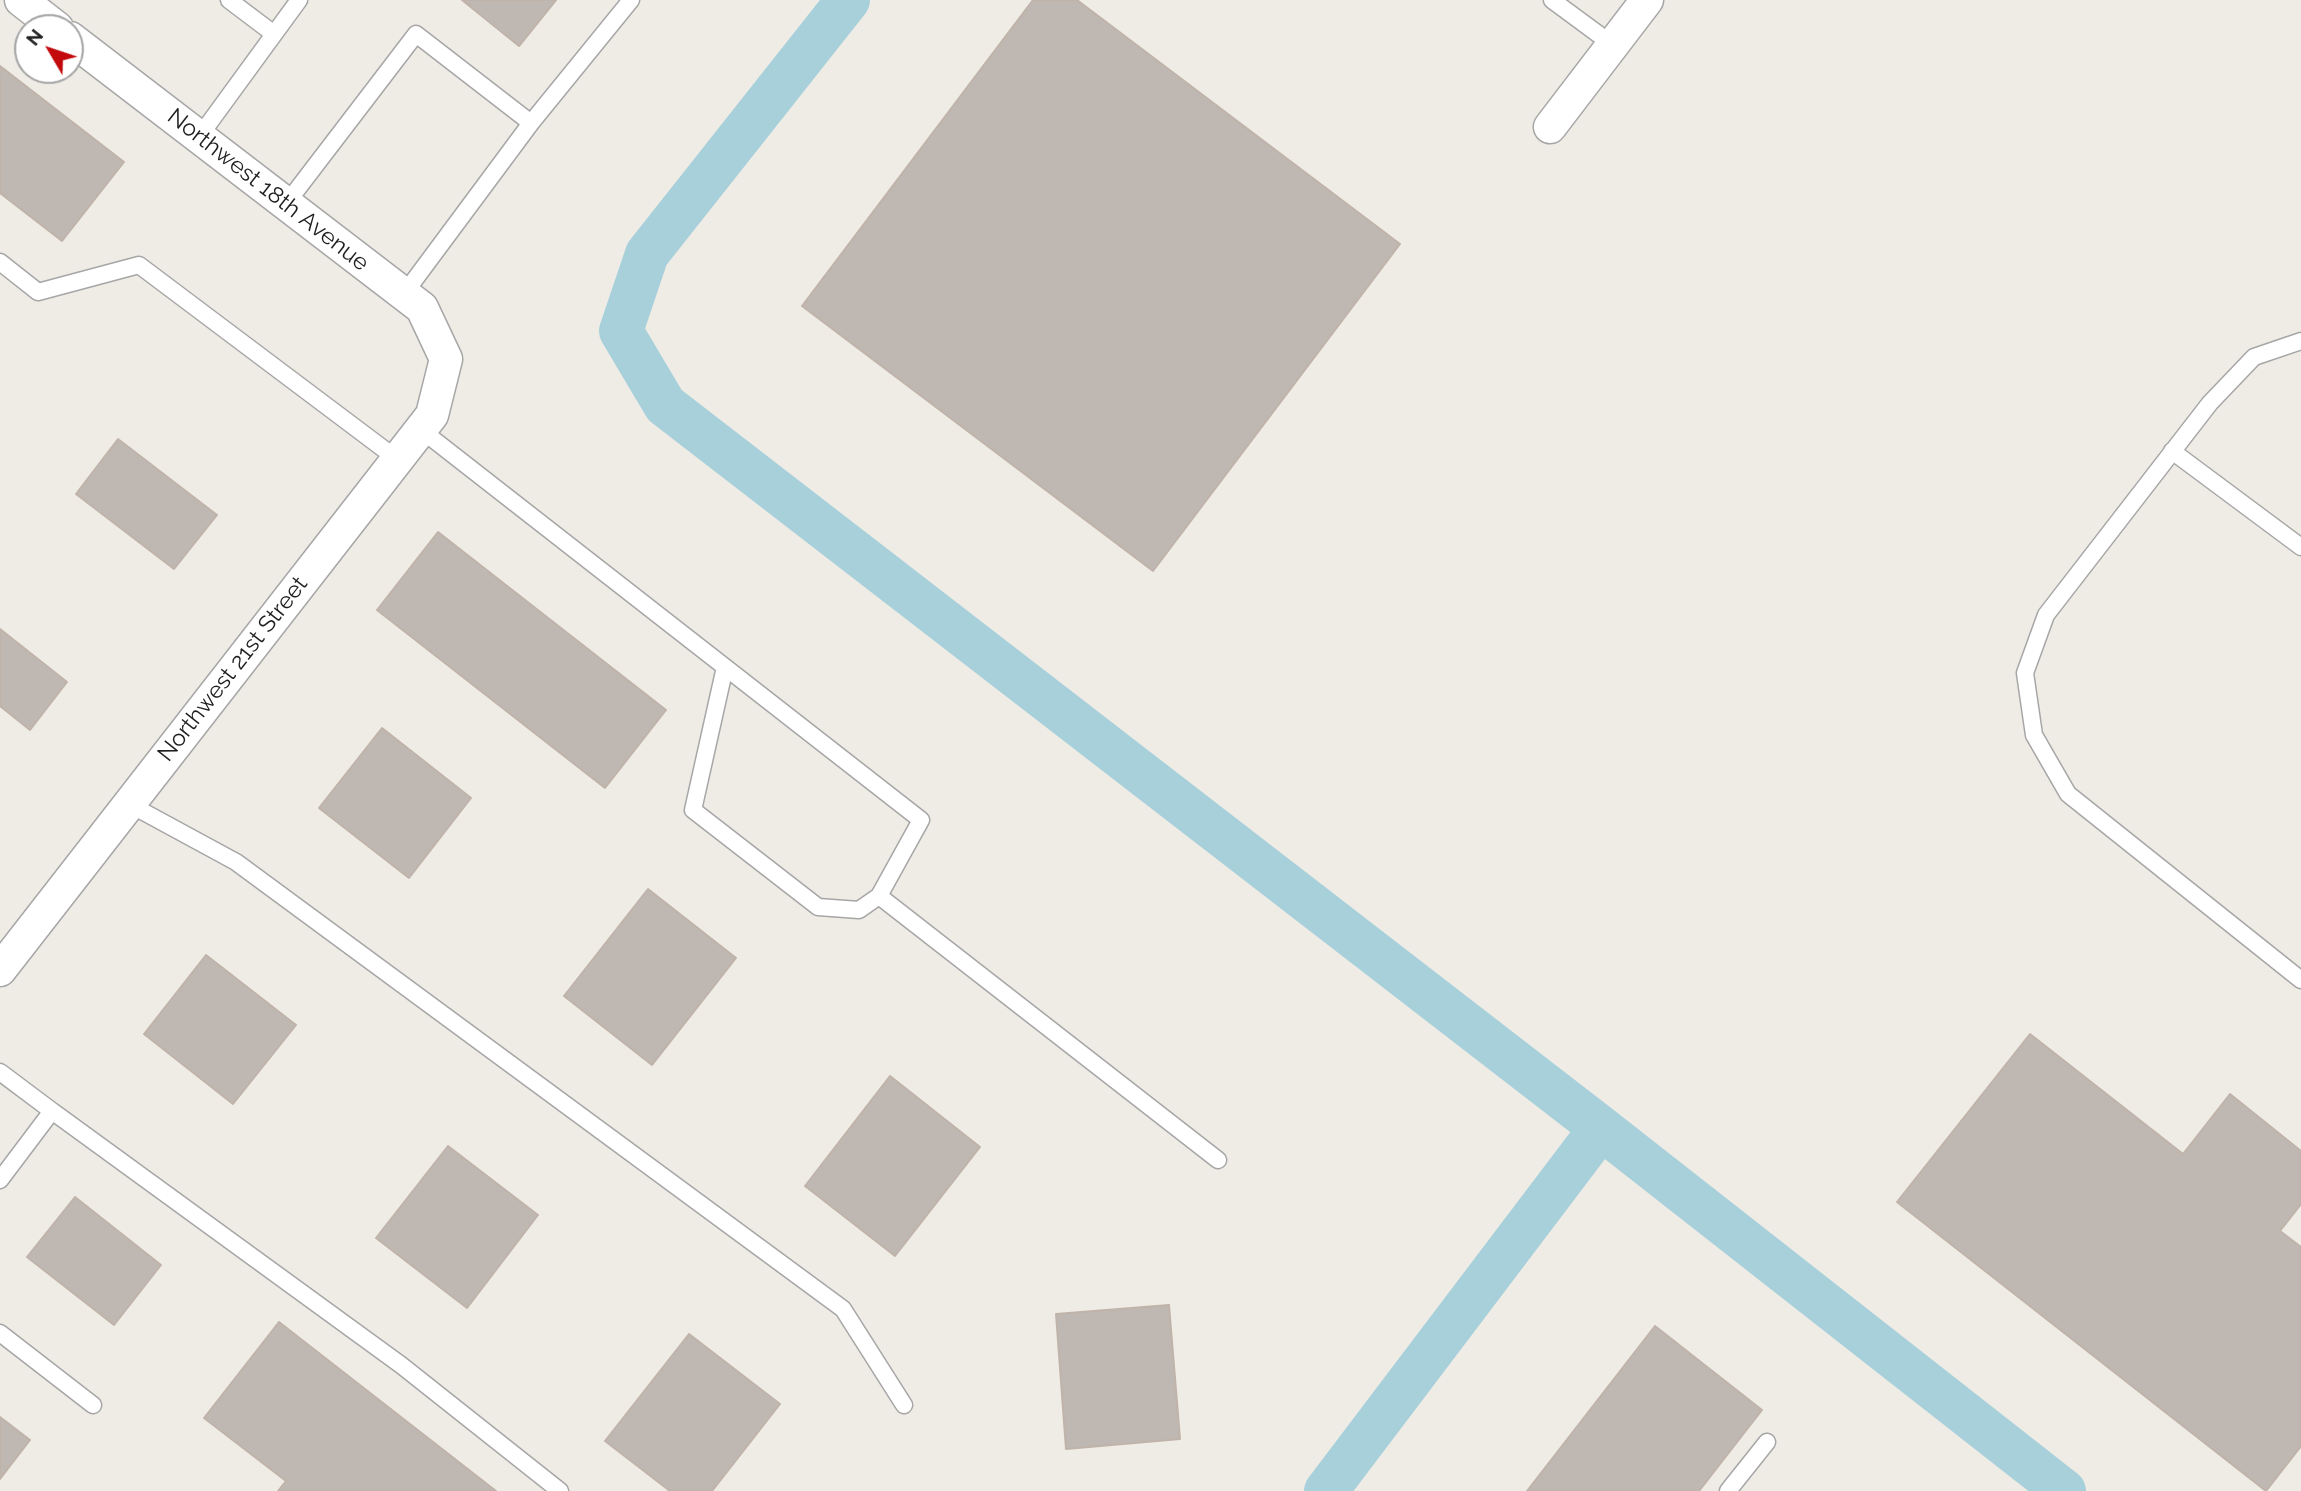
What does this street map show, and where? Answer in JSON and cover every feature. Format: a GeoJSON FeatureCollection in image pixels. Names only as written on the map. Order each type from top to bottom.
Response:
{"type":"FeatureCollection","features":[{"type":"Feature","properties":{"kind":"street"},"geometry":{"type":"LineString","coordinates":[[21,0],[39,14]]}},
{"type":"Feature","properties":{"kind":"street"},"geometry":{"type":"LineString","coordinates":[[1550,127],[1647,0]]}},
{"type":"Feature","properties":{"kind":"street","name":"Northwest 18th Avenue"},"geometry":{"type":"LineString","coordinates":[[84,49],[422,308],[446,359]]}},
{"type":"Feature","properties":{"kind":"street","name":"Northwest 21st Street"},"geometry":{"type":"LineString","coordinates":[[0,970],[432,415],[446,359]]}},
{"type":"Feature","properties":{"kind":"lane"},"geometry":{"type":"LineString","coordinates":[[229,0],[274,34]]}},
{"type":"Feature","properties":{"kind":"lane"},"geometry":{"type":"LineString","coordinates":[[199,137],[299,0]]}},
{"type":"Feature","properties":{"kind":"lane"},"geometry":{"type":"LineString","coordinates":[[404,295],[531,123],[631,0]]}},
{"type":"Feature","properties":{"kind":"lane"},"geometry":{"type":"LineString","coordinates":[[1552,0],[1613,45]]}},
{"type":"Feature","properties":{"kind":"lane"},"geometry":{"type":"LineString","coordinates":[[286,204],[416,34],[531,123]]}},
{"type":"Feature","properties":{"kind":"lane"},"geometry":{"type":"LineString","coordinates":[[0,262],[38,292],[139,265],[397,459]]}},
{"type":"Feature","properties":{"kind":"lane"},"geometry":{"type":"LineString","coordinates":[[2301,341],[2254,358],[2210,403],[2046,615],[2025,673],[2034,735],[2068,794],[2301,980]]}},
{"type":"Feature","properties":{"kind":"lane"},"geometry":{"type":"LineString","coordinates":[[420,429],[725,667],[921,820],[879,896],[859,910],[818,907],[693,810],[725,667]]}},
{"type":"Feature","properties":{"kind":"lane"},"geometry":{"type":"LineString","coordinates":[[2172,451],[2301,547]]}},
{"type":"Feature","properties":{"kind":"lane"},"geometry":{"type":"LineString","coordinates":[[129,804],[236,862],[843,1309],[904,1405]]}},
{"type":"Feature","properties":{"kind":"lane"},"geometry":{"type":"LineString","coordinates":[[879,896],[1218,1160]]}},
{"type":"Feature","properties":{"kind":"lane"},"geometry":{"type":"LineString","coordinates":[[0,1072],[401,1365],[560,1491]]}},
{"type":"Feature","properties":{"kind":"lane"},"geometry":{"type":"LineString","coordinates":[[0,1180],[52,1111]]}},
{"type":"Feature","properties":{"kind":"lane"},"geometry":{"type":"LineString","coordinates":[[0,1333],[93,1405]]}},
{"type":"Feature","properties":{"kind":"lane"},"geometry":{"type":"LineString","coordinates":[[1728,1491],[1766,1442]]}},
{"type":"Feature","properties":{"kind":"building"},"geometry":{"type":"Polygon","coordinates":[[[462,0],[556,0],[519,46],[462,0]]]}},
{"type":"Feature","properties":{"kind":"building"},"geometry":{"type":"Polygon","coordinates":[[[1033,0],[1077,0],[1400,244],[1153,571],[802,306],[1033,0]]]}},
{"type":"Feature","properties":{"kind":"building"},"geometry":{"type":"Polygon","coordinates":[[[0,66],[14,77],[14,84],[23,84],[124,162],[62,241],[0,193],[0,66]]]}},
{"type":"Feature","properties":{"kind":"building"},"geometry":{"type":"Polygon","coordinates":[[[118,439],[217,515],[174,569],[76,494],[118,439]]]}},
{"type":"Feature","properties":{"kind":"building"},"geometry":{"type":"Polygon","coordinates":[[[438,532],[666,710],[605,788],[377,610],[438,532]]]}},
{"type":"Feature","properties":{"kind":"building"},"geometry":{"type":"Polygon","coordinates":[[[0,629],[67,682],[30,730],[0,706],[0,629]]]}},
{"type":"Feature","properties":{"kind":"building"},"geometry":{"type":"Polygon","coordinates":[[[382,728],[471,798],[409,878],[319,808],[382,728]]]}},
{"type":"Feature","properties":{"kind":"building"},"geometry":{"type":"Polygon","coordinates":[[[648,889],[736,958],[652,1065],[564,996],[648,889]]]}},
{"type":"Feature","properties":{"kind":"building"},"geometry":{"type":"Polygon","coordinates":[[[206,955],[296,1025],[233,1104],[144,1034],[206,955]]]}},
{"type":"Feature","properties":{"kind":"building"},"geometry":{"type":"Polygon","coordinates":[[[2030,1034],[2183,1154],[2230,1094],[2301,1151],[2301,1204],[2280,1231],[2301,1247],[2301,1446],[2266,1491],[1897,1202],[2030,1034]]]}},
{"type":"Feature","properties":{"kind":"building"},"geometry":{"type":"Polygon","coordinates":[[[890,1076],[980,1147],[895,1256],[805,1186],[890,1076]]]}},
{"type":"Feature","properties":{"kind":"building"},"geometry":{"type":"Polygon","coordinates":[[[448,1146],[538,1215],[467,1308],[376,1238],[448,1146]]]}},
{"type":"Feature","properties":{"kind":"building"},"geometry":{"type":"Polygon","coordinates":[[[75,1197],[161,1265],[114,1325],[27,1257],[75,1197]]]}},
{"type":"Feature","properties":{"kind":"building"},"geometry":{"type":"Polygon","coordinates":[[[1169,1305],[1180,1439],[1066,1449],[1056,1314],[1169,1305]]]}},
{"type":"Feature","properties":{"kind":"building"},"geometry":{"type":"Polygon","coordinates":[[[279,1322],[496,1491],[278,1491],[286,1481],[204,1418],[279,1322]]]}},
{"type":"Feature","properties":{"kind":"building"},"geometry":{"type":"Polygon","coordinates":[[[1655,1326],[1762,1410],[1699,1491],[1527,1491],[1655,1326]]]}},
{"type":"Feature","properties":{"kind":"building"},"geometry":{"type":"Polygon","coordinates":[[[689,1334],[780,1404],[712,1491],[670,1491],[605,1441],[689,1334]]]}},
{"type":"Feature","properties":{"kind":"building"},"geometry":{"type":"Polygon","coordinates":[[[0,1417],[30,1440],[0,1479],[0,1417]]]}},
{"type":"Feature","properties":{"kind":"waterway"},"geometry":{"type":"LineString","coordinates":[[848,0],[647,254],[621,331],[665,405],[1601,1128],[2064,1491]]}},
{"type":"Feature","properties":{"kind":"waterway"},"geometry":{"type":"LineString","coordinates":[[1326,1491],[1601,1128]]}}]}
